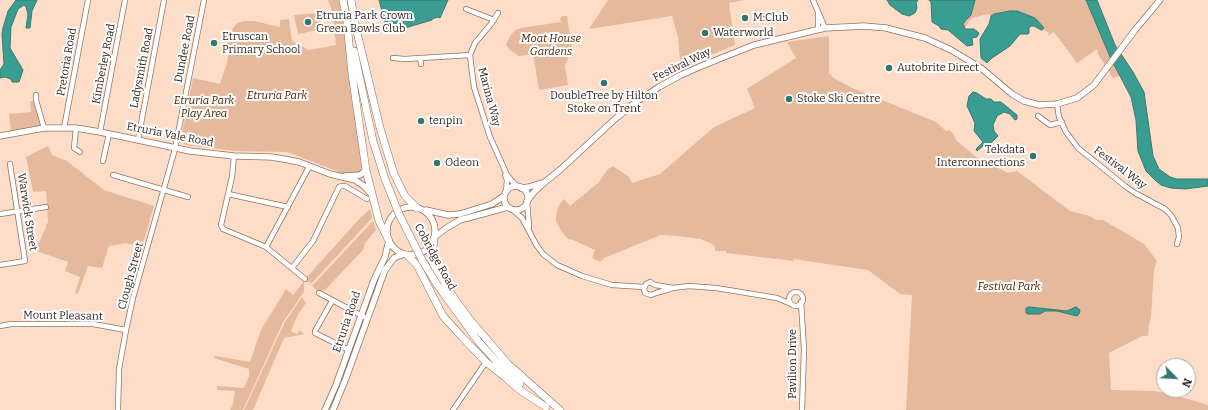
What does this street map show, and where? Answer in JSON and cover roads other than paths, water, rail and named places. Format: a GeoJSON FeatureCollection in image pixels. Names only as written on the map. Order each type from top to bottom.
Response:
{"type":"FeatureCollection","features":[{"type":"Feature","properties":{"kind":"highway"},"geometry":{"type":"LineString","coordinates":[[343,0],[361,80]]}},
{"type":"Feature","properties":{"kind":"highway"},"geometry":{"type":"LineString","coordinates":[[350,0],[378,120],[394,174],[405,196],[418,208]]}},
{"type":"Feature","properties":{"kind":"highway"},"geometry":{"type":"LineString","coordinates":[[347,23],[352,74],[370,197],[379,221],[389,240]]}},
{"type":"Feature","properties":{"kind":"highway"},"geometry":{"type":"LineString","coordinates":[[355,24],[361,80]]}},
{"type":"Feature","properties":{"kind":"highway","name":"Cobridge Road"},"geometry":{"type":"LineString","coordinates":[[361,80],[373,141],[386,179],[405,225],[422,260],[464,324],[496,361],[549,408]]}},
{"type":"Feature","properties":{"kind":"highway"},"geometry":{"type":"LineString","coordinates":[[434,238],[432,258],[434,268],[470,320],[508,364],[560,410]]}},
{"type":"Feature","properties":{"kind":"highway"},"geometry":{"type":"LineString","coordinates":[[406,255],[417,265],[443,316],[486,362],[521,391],[549,408]]}},
{"type":"Feature","properties":{"kind":"main road"},"geometry":{"type":"LineString","coordinates":[[1058,104],[1077,98],[1084,94],[1099,79],[1125,43],[1160,0]]}},
{"type":"Feature","properties":{"kind":"main road","name":"Festival Way"},"geometry":{"type":"LineString","coordinates":[[527,202],[534,192],[615,119],[636,102],[659,87],[699,67],[754,45],[818,29],[874,26],[909,33],[925,38],[942,45],[970,61],[1012,94],[1024,101],[1039,105],[1058,104]]}},
{"type":"Feature","properties":{"kind":"main road","name":"Etruria Vale Road"},"geometry":{"type":"LineString","coordinates":[[0,136],[44,128],[76,128],[175,149],[234,156],[271,157],[298,162],[335,176]]}},
{"type":"Feature","properties":{"kind":"main road"},"geometry":{"type":"LineString","coordinates":[[335,176],[358,175],[362,174],[366,170]]}},
{"type":"Feature","properties":{"kind":"main road"},"geometry":{"type":"LineString","coordinates":[[335,176],[355,180],[364,186],[370,197]]}},
{"type":"Feature","properties":{"kind":"main road","name":"Festival Way"},"geometry":{"type":"LineString","coordinates":[[519,187],[529,187],[545,182]]}},
{"type":"Feature","properties":{"kind":"main road"},"geometry":{"type":"LineString","coordinates":[[418,208],[428,214],[432,220],[435,229],[434,238],[429,247],[422,253],[406,255],[395,249],[389,240],[388,226],[393,215],[404,208],[418,208],[448,215],[460,214],[492,204],[505,194],[511,187],[519,187],[527,194],[527,202],[521,209],[511,209],[460,220],[434,238]]}},
{"type":"Feature","properties":{"kind":"main road"},"geometry":{"type":"LineString","coordinates":[[505,194],[505,204],[511,209]]}},
{"type":"Feature","properties":{"kind":"main road","name":"Etruria Road"},"geometry":{"type":"LineString","coordinates":[[324,410],[349,350],[374,280],[385,257],[389,240]]}},
{"type":"Feature","properties":{"kind":"main road","name":"Etruria Road"},"geometry":{"type":"LineString","coordinates":[[333,410],[387,265],[394,258],[406,255]]}},
{"type":"Feature","properties":{"kind":"street","name":"Pretoria Road"},"geometry":{"type":"LineString","coordinates":[[64,128],[88,0]]}},
{"type":"Feature","properties":{"kind":"street","name":"Kimberley Road"},"geometry":{"type":"LineString","coordinates":[[100,132],[125,0]]}},
{"type":"Feature","properties":{"kind":"street","name":"Ladysmith Road"},"geometry":{"type":"LineString","coordinates":[[138,140],[164,0]]}},
{"type":"Feature","properties":{"kind":"street","name":"Dundee Road"},"geometry":{"type":"LineString","coordinates":[[175,149],[204,0]]}},
{"type":"Feature","properties":{"kind":"street"},"geometry":{"type":"LineString","coordinates":[[813,0],[825,28]]}},
{"type":"Feature","properties":{"kind":"street"},"geometry":{"type":"LineString","coordinates":[[466,9],[494,20]]}},
{"type":"Feature","properties":{"kind":"street","name":"Marina Way"},"geometry":{"type":"LineString","coordinates":[[498,13],[494,20],[474,43],[470,55],[473,83],[483,116],[503,167],[507,176],[519,187]]}},
{"type":"Feature","properties":{"kind":"street"},"geometry":{"type":"LineString","coordinates":[[818,13],[818,29]]}},
{"type":"Feature","properties":{"kind":"street"},"geometry":{"type":"LineString","coordinates":[[394,58],[470,55]]}},
{"type":"Feature","properties":{"kind":"street"},"geometry":{"type":"LineString","coordinates":[[420,58],[421,64]]}},
{"type":"Feature","properties":{"kind":"street"},"geometry":{"type":"LineString","coordinates":[[36,95],[44,128]]}},
{"type":"Feature","properties":{"kind":"street","name":"Festival Way"},"geometry":{"type":"LineString","coordinates":[[1058,104],[1066,132],[1078,148],[1125,186],[1160,206],[1171,215],[1178,228],[1180,237],[1177,244]]}},
{"type":"Feature","properties":{"kind":"street"},"geometry":{"type":"LineString","coordinates":[[1038,116],[1050,125],[1062,122]]}},
{"type":"Feature","properties":{"kind":"street"},"geometry":{"type":"LineString","coordinates":[[76,128],[74,148],[80,152]]}},
{"type":"Feature","properties":{"kind":"street"},"geometry":{"type":"LineString","coordinates":[[103,161],[109,134]]}},
{"type":"Feature","properties":{"kind":"street","name":"Clough Street"},"geometry":{"type":"LineString","coordinates":[[118,410],[119,369],[126,330],[133,298],[175,149]]}},
{"type":"Feature","properties":{"kind":"street"},"geometry":{"type":"LineString","coordinates":[[234,156],[232,177],[221,225],[223,229],[266,247],[304,279]]}},
{"type":"Feature","properties":{"kind":"street","name":"Warwick Street"},"geometry":{"type":"LineString","coordinates":[[0,265],[25,261],[10,164]]}},
{"type":"Feature","properties":{"kind":"street"},"geometry":{"type":"LineString","coordinates":[[266,247],[309,167]]}},
{"type":"Feature","properties":{"kind":"street","name":"Marina Way"},"geometry":{"type":"LineString","coordinates":[[503,167],[507,180],[505,194]]}},
{"type":"Feature","properties":{"kind":"street"},"geometry":{"type":"LineString","coordinates":[[113,175],[188,197]]}},
{"type":"Feature","properties":{"kind":"street"},"geometry":{"type":"LineString","coordinates":[[292,268],[313,241],[339,187],[344,186],[354,188],[370,197]]}},
{"type":"Feature","properties":{"kind":"street"},"geometry":{"type":"LineString","coordinates":[[228,194],[288,207]]}},
{"type":"Feature","properties":{"kind":"street"},"geometry":{"type":"LineString","coordinates":[[527,202],[530,231]]}},
{"type":"Feature","properties":{"kind":"street"},"geometry":{"type":"LineString","coordinates":[[0,214],[46,207]]}},
{"type":"Feature","properties":{"kind":"street"},"geometry":{"type":"LineString","coordinates":[[511,209],[522,218],[543,254],[549,260],[565,269],[612,285],[644,287],[648,283],[653,283],[655,285],[673,288]]}},
{"type":"Feature","properties":{"kind":"street"},"geometry":{"type":"LineString","coordinates":[[655,285],[657,288],[656,292]]}},
{"type":"Feature","properties":{"kind":"street"},"geometry":{"type":"LineString","coordinates":[[644,287],[644,291],[647,295],[673,288],[689,286],[716,288],[777,298],[793,305],[798,305],[802,302],[802,297],[795,292],[790,296],[777,298]]}},
{"type":"Feature","properties":{"kind":"street"},"geometry":{"type":"LineString","coordinates":[[319,293],[367,318]]}},
{"type":"Feature","properties":{"kind":"street"},"geometry":{"type":"LineString","coordinates":[[790,296],[789,300],[793,305]]}},
{"type":"Feature","properties":{"kind":"street"},"geometry":{"type":"LineString","coordinates":[[332,301],[315,333],[349,350]]}},
{"type":"Feature","properties":{"kind":"street","name":"Pavilion Drive"},"geometry":{"type":"LineString","coordinates":[[802,302],[804,349],[802,410]]}},
{"type":"Feature","properties":{"kind":"street","name":"Pavilion Drive"},"geometry":{"type":"LineString","coordinates":[[793,305],[802,318]]}},
{"type":"Feature","properties":{"kind":"street","name":"Mount Pleasant"},"geometry":{"type":"LineString","coordinates":[[0,326],[11,324],[92,324],[126,330]]}},
{"type":"Feature","properties":{"kind":"street"},"geometry":{"type":"LineString","coordinates":[[453,410],[486,362]]}},
{"type":"Feature","properties":{"kind":"water"},"geometry":{"type":"Polygon","coordinates":[[[16,0],[37,0],[32,11],[30,28],[26,28],[28,14],[24,5],[18,9],[11,27],[10,48],[23,70],[19,82],[12,82],[11,79],[5,77],[0,78],[0,70],[4,64],[3,28],[8,11],[16,0]]]}},
{"type":"Feature","properties":{"kind":"water"},"geometry":{"type":"Polygon","coordinates":[[[379,0],[448,0],[440,18],[438,17],[388,33],[379,0]]]}},
{"type":"Feature","properties":{"kind":"water"},"geometry":{"type":"Polygon","coordinates":[[[887,0],[918,0],[916,3],[917,8],[915,13],[909,16],[902,14],[890,5],[887,0]]]}},
{"type":"Feature","properties":{"kind":"water"},"geometry":{"type":"Polygon","coordinates":[[[929,0],[975,0],[971,15],[963,24],[965,29],[974,29],[979,33],[977,37],[972,38],[973,45],[967,46],[948,30],[941,29],[932,22],[931,2],[929,0]]]}},
{"type":"Feature","properties":{"kind":"water"},"geometry":{"type":"Polygon","coordinates":[[[1086,0],[1097,0],[1115,45],[1144,92],[1153,156],[1159,169],[1170,177],[1177,179],[1208,179],[1208,186],[1185,189],[1171,188],[1161,185],[1146,171],[1138,151],[1136,120],[1131,97],[1111,59],[1086,0]]]}},
{"type":"Feature","properties":{"kind":"water"},"geometry":{"type":"Polygon","coordinates":[[[1010,11],[1017,11],[1035,18],[1044,28],[1041,30],[1031,26],[1028,34],[1020,34],[1010,46],[987,63],[981,58],[980,39],[989,24],[991,16],[1010,11]]]}},
{"type":"Feature","properties":{"kind":"water"},"geometry":{"type":"Polygon","coordinates":[[[973,92],[986,99],[991,99],[994,102],[1001,102],[1017,115],[1017,119],[1015,120],[1010,114],[1004,112],[997,116],[993,125],[994,131],[998,136],[988,146],[984,145],[977,151],[976,149],[983,142],[974,131],[975,123],[967,106],[969,96],[973,92]]]}},
{"type":"Feature","properties":{"kind":"water"},"geometry":{"type":"Polygon","coordinates":[[[1029,307],[1067,311],[1076,307],[1080,310],[1077,316],[1057,311],[1045,311],[1040,314],[1028,314],[1026,313],[1026,308],[1029,307]]]}},
{"type":"Feature","properties":{"kind":"place","name":"M:Club"},"geometry":{"type":"Point","coordinates":[745,18]}},
{"type":"Feature","properties":{"kind":"place","name":"Etruria Park Crown Green Bowls Club"},"geometry":{"type":"Point","coordinates":[308,22]}},
{"type":"Feature","properties":{"kind":"place","name":"Waterworld"},"geometry":{"type":"Point","coordinates":[705,33]}},
{"type":"Feature","properties":{"kind":"place","name":"Etruscan Primary School"},"geometry":{"type":"Point","coordinates":[214,43]}},
{"type":"Feature","properties":{"kind":"place","name":"Autobrite Direct"},"geometry":{"type":"Point","coordinates":[889,68]}},
{"type":"Feature","properties":{"kind":"place","name":"DoubleTree by Hilton Stoke on Trent"},"geometry":{"type":"Point","coordinates":[604,83]}},
{"type":"Feature","properties":{"kind":"place","name":"Stoke Ski Centre"},"geometry":{"type":"Point","coordinates":[789,99]}},
{"type":"Feature","properties":{"kind":"place","name":"tenpin"},"geometry":{"type":"Point","coordinates":[421,121]}},
{"type":"Feature","properties":{"kind":"place","name":"Tekdata Interconnections"},"geometry":{"type":"Point","coordinates":[1033,156]}},
{"type":"Feature","properties":{"kind":"place","name":"Odeon"},"geometry":{"type":"Point","coordinates":[437,163]}},
{"type":"Feature","properties":{"kind":"park label","name":"Moat House Gardens"},"geometry":{"type":"Point","coordinates":[551,45]}},
{"type":"Feature","properties":{"kind":"park label","name":"Etruria Park"},"geometry":{"type":"Point","coordinates":[277,96]}},
{"type":"Feature","properties":{"kind":"park label","name":"Etruria Park Play Area"},"geometry":{"type":"Point","coordinates":[204,107]}},
{"type":"Feature","properties":{"kind":"park label","name":"Festival Park"},"geometry":{"type":"Point","coordinates":[1009,287]}}]}
